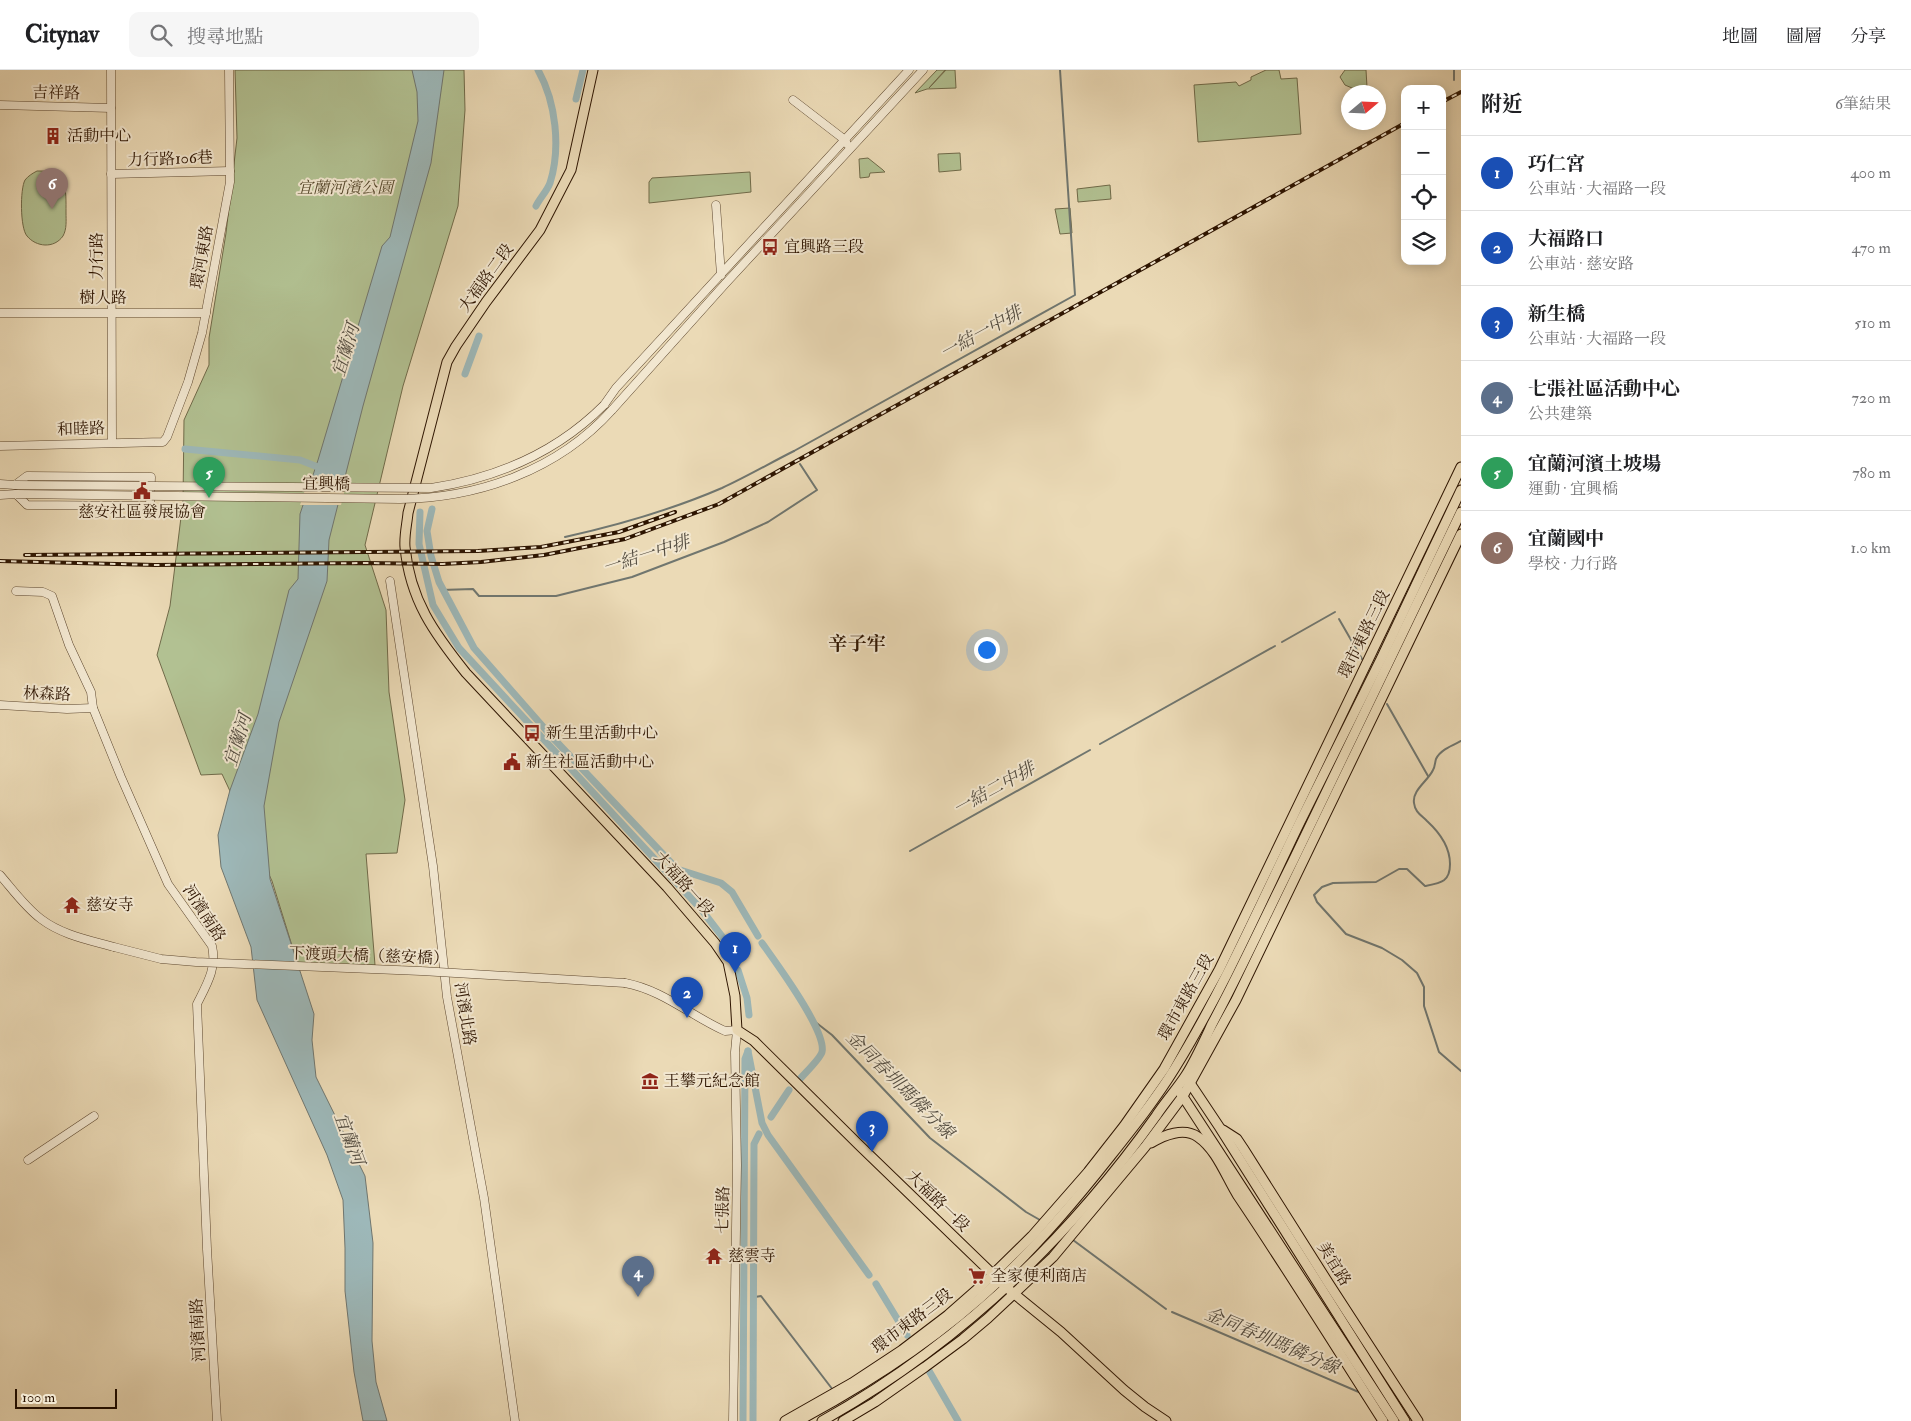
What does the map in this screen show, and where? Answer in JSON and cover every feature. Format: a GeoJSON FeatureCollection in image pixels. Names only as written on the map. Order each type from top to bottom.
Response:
{"type":"FeatureCollection","features":[{"type":"Feature","properties":{"kind":"main road","name":"大福路二段"},"geometry":{"type":"LineString","coordinates":[[410,507],[447,362],[471,324],[540,230],[571,170],[593,70]]}},
{"type":"Feature","properties":{"kind":"main road","name":"環市東路三段"},"geometry":{"type":"LineString","coordinates":[[798,1421],[862,1385],[914,1351],[950,1323],[997,1277],[1088,1172],[1124,1126],[1164,1069],[1219,970],[1461,467]]}},
{"type":"Feature","properties":{"kind":"main road","name":"環市東路三段"},"geometry":{"type":"LineString","coordinates":[[785,1421],[852,1383],[902,1350],[997,1277],[1038,1242],[1130,1131],[1175,1068],[1224,979],[1381,659],[1461,490]]}},
{"type":"Feature","properties":{"kind":"main road","name":"大福路一段"},"geometry":{"type":"LineString","coordinates":[[410,507],[405,546],[408,563],[423,612],[437,637],[466,673],[667,887],[715,943],[728,962],[735,996],[737,1030],[754,1041],[859,1146],[1011,1290],[1061,1332],[1145,1408],[1166,1421]]}},
{"type":"Feature","properties":{"kind":"main road","name":"環市東路三段"},"geometry":{"type":"LineString","coordinates":[[822,1421],[868,1394],[919,1360],[1053,1257],[1145,1147],[1183,1096],[1187,1080],[1461,512]]}},
{"type":"Feature","properties":{"kind":"main road","name":"環市東路三段"},"geometry":{"type":"LineString","coordinates":[[843,1421],[876,1402],[981,1323],[1103,1184],[1141,1137],[1176,1087],[1187,1080],[1236,1000],[1461,534]]}},
{"type":"Feature","properties":{"kind":"main road"},"geometry":{"type":"LineString","coordinates":[[1175,1068],[1164,1069],[1168,1078],[1183,1096],[1211,1137],[1394,1421]]}},
{"type":"Feature","properties":{"kind":"main road","name":"美宜路"},"geometry":{"type":"LineString","coordinates":[[1175,1068],[1187,1080],[1220,1128],[1405,1421]]}},
{"type":"Feature","properties":{"kind":"main road","name":"美宜路"},"geometry":{"type":"LineString","coordinates":[[1220,1128],[1237,1139],[1418,1421]]}},
{"type":"Feature","properties":{"kind":"main road"},"geometry":{"type":"LineString","coordinates":[[1145,1147],[1162,1136],[1173,1133],[1196,1135],[1209,1147],[1383,1421]]}},
{"type":"Feature","properties":{"kind":"main road"},"geometry":{"type":"LineString","coordinates":[[1103,1184],[1134,1160]]}},
{"type":"Feature","properties":{"kind":"street","name":"力行路"},"geometry":{"type":"LineString","coordinates":[[111,70],[112,442]]}},
{"type":"Feature","properties":{"kind":"street","name":"環河東路"},"geometry":{"type":"LineString","coordinates":[[163,442],[168,437],[188,382],[206,313],[230,171],[229,70]]}},
{"type":"Feature","properties":{"kind":"street"},"geometry":{"type":"LineString","coordinates":[[720,274],[909,70]]}},
{"type":"Feature","properties":{"kind":"street"},"geometry":{"type":"LineString","coordinates":[[716,205],[720,274],[725,284],[924,70]]}},
{"type":"Feature","properties":{"kind":"street"},"geometry":{"type":"LineString","coordinates":[[793,100],[844,140],[850,150]]}},
{"type":"Feature","properties":{"kind":"street","name":"吉祥路"},"geometry":{"type":"LineString","coordinates":[[0,105],[111,108]]}},
{"type":"Feature","properties":{"kind":"street","name":"力行路106巷"},"geometry":{"type":"LineString","coordinates":[[111,174],[230,171]]}},
{"type":"Feature","properties":{"kind":"street","name":"宜興橋"},"geometry":{"type":"LineString","coordinates":[[0,484],[431,488],[461,484],[483,478],[528,460],[575,432],[604,405],[616,388],[720,274]]}},
{"type":"Feature","properties":{"kind":"street","name":"宜興橋"},"geometry":{"type":"LineString","coordinates":[[0,494],[400,499],[463,493],[499,483],[546,463],[580,442],[612,410],[725,284]]}},
{"type":"Feature","properties":{"kind":"street","name":"樹人路"},"geometry":{"type":"LineString","coordinates":[[0,312],[206,313]]}},
{"type":"Feature","properties":{"kind":"street","name":"和睦路"},"geometry":{"type":"LineString","coordinates":[[0,446],[163,442]]}},
{"type":"Feature","properties":{"kind":"street"},"geometry":{"type":"LineString","coordinates":[[15,485],[27,476],[151,477],[150,506],[27,505],[16,494]]}},
{"type":"Feature","properties":{"kind":"street"},"geometry":{"type":"LineString","coordinates":[[136,477],[136,506]]}},
{"type":"Feature","properties":{"kind":"street","name":"河濱北路"},"geometry":{"type":"LineString","coordinates":[[390,581],[433,866],[447,997],[484,1198],[515,1421]]}},
{"type":"Feature","properties":{"kind":"street","name":"河濱南路"},"geometry":{"type":"LineString","coordinates":[[16,591],[43,592],[52,596],[69,645],[91,692],[93,708],[168,884],[212,946],[215,958],[210,978],[197,1004],[207,1249],[217,1421]]}},
{"type":"Feature","properties":{"kind":"street","name":"林森路"},"geometry":{"type":"LineString","coordinates":[[0,705],[67,709],[93,708]]}},
{"type":"Feature","properties":{"kind":"street","name":"下渡頭大橋（慈安橋）"},"geometry":{"type":"LineString","coordinates":[[0,875],[40,918],[50,925],[70,934],[161,959],[625,983],[654,991],[725,1031],[737,1030]]}},
{"type":"Feature","properties":{"kind":"street","name":"七張路"},"geometry":{"type":"LineString","coordinates":[[733,1421],[737,1165],[735,1052],[737,1030]]}},
{"type":"Feature","properties":{"kind":"street"},"geometry":{"type":"LineString","coordinates":[[28,1160],[94,1116]]}},
{"type":"Feature","properties":{"kind":"street"},"geometry":{"type":"LineString","coordinates":[[1196,1135],[1211,1137]]}},
{"type":"Feature","properties":{"kind":"green space","name":"宜蘭河濱公園"},"geometry":{"type":"Polygon","coordinates":[[[235,70],[464,70],[465,110],[458,206],[403,386],[365,545],[386,610],[389,692],[405,800],[397,853],[366,854],[375,965],[298,965],[272,881],[222,774],[201,775],[157,655],[170,606],[183,501],[184,420],[209,365],[209,338],[226,233],[237,138],[235,70]]]}},
{"type":"Feature","properties":{"kind":"green space"},"geometry":{"type":"Polygon","coordinates":[[[937,70],[945,70],[929,88],[946,70],[955,70],[956,88],[927,89],[915,93],[937,70]]]}},
{"type":"Feature","properties":{"kind":"green space"},"geometry":{"type":"Polygon","coordinates":[[[1266,70],[1279,70],[1281,79],[1297,78],[1301,134],[1198,142],[1194,85],[1236,82],[1239,86],[1251,80],[1251,77],[1266,70]]]}},
{"type":"Feature","properties":{"kind":"green space"},"geometry":{"type":"Polygon","coordinates":[[[1345,70],[1366,70],[1367,85],[1345,85],[1340,77],[1345,70]]]}},
{"type":"Feature","properties":{"kind":"green space"},"geometry":{"type":"Polygon","coordinates":[[[960,153],[961,170],[939,172],[938,154],[960,153]]]}},
{"type":"Feature","properties":{"kind":"green space"},"geometry":{"type":"Polygon","coordinates":[[[868,158],[885,172],[870,173],[869,177],[860,178],[859,159],[868,158]]]}},
{"type":"Feature","properties":{"kind":"green space"},"geometry":{"type":"Polygon","coordinates":[[[37,171],[55,174],[60,178],[65,189],[65,230],[59,240],[50,245],[40,244],[31,240],[27,236],[23,225],[23,185],[26,179],[37,171]]]}},
{"type":"Feature","properties":{"kind":"green space"},"geometry":{"type":"Polygon","coordinates":[[[750,172],[751,192],[649,203],[649,182],[652,178],[750,172]]]}},
{"type":"Feature","properties":{"kind":"green space"},"geometry":{"type":"Polygon","coordinates":[[[1110,185],[1111,199],[1078,202],[1077,189],[1110,185]]]}},
{"type":"Feature","properties":{"kind":"green space"},"geometry":{"type":"Polygon","coordinates":[[[1070,208],[1072,233],[1060,234],[1055,209],[1070,208]]]}},
{"type":"Feature","properties":{"kind":"water"},"geometry":{"type":"Polygon","coordinates":[[[412,70],[444,70],[431,163],[363,406],[329,540],[327,581],[279,722],[264,806],[270,879],[314,1014],[312,1040],[316,1077],[365,1176],[373,1243],[372,1341],[376,1382],[387,1421],[363,1421],[354,1372],[345,1291],[343,1200],[327,1155],[257,1000],[251,947],[221,867],[218,835],[230,790],[258,714],[289,590],[298,579],[300,514],[382,246],[390,237],[418,121],[417,92],[412,70]]]}},
{"type":"Feature","properties":{"kind":"pier"},"geometry":{"type":"Polygon","coordinates":[[[308,481],[347,481],[341,505],[300,505],[308,481]]]}},
{"type":"Feature","properties":{"kind":"waterway"},"geometry":{"type":"LineString","coordinates":[[536,206],[550,183],[556,140],[553,111],[538,70]]}},
{"type":"Feature","properties":{"kind":"waterway"},"geometry":{"type":"LineString","coordinates":[[576,99],[583,70]]}},
{"type":"Feature","properties":{"kind":"waterway","name":"一結一中排"},"geometry":{"type":"LineString","coordinates":[[794,451],[1075,295],[1060,70]]}},
{"type":"Feature","properties":{"kind":"waterway"},"geometry":{"type":"LineString","coordinates":[[1454,70],[1454,80]]}},
{"type":"Feature","properties":{"kind":"waterway"},"geometry":{"type":"LineString","coordinates":[[465,374],[479,336]]}},
{"type":"Feature","properties":{"kind":"waterway"},"geometry":{"type":"LineString","coordinates":[[185,449],[300,460],[323,469]]}},
{"type":"Feature","properties":{"kind":"waterway"},"geometry":{"type":"LineString","coordinates":[[565,537],[625,522],[703,496],[731,484],[794,451]]}},
{"type":"Feature","properties":{"kind":"waterway","name":"一結一中排"},"geometry":{"type":"LineString","coordinates":[[441,590],[473,589],[479,596],[556,596],[632,577],[724,542],[768,522],[817,490],[800,464]]}},
{"type":"Feature","properties":{"kind":"waterway"},"geometry":{"type":"LineString","coordinates":[[432,509],[427,531],[431,556],[439,582],[474,648],[553,738],[677,869],[721,883],[732,892],[758,936]]}},
{"type":"Feature","properties":{"kind":"waterway"},"geometry":{"type":"LineString","coordinates":[[420,512],[419,544],[433,605],[459,648],[701,909],[724,939],[730,952]]}},
{"type":"Feature","properties":{"kind":"waterway","name":"一結二中排"},"geometry":{"type":"LineString","coordinates":[[1282,642],[1335,612]]}},
{"type":"Feature","properties":{"kind":"waterway","name":"一結二中排"},"geometry":{"type":"LineString","coordinates":[[1339,619],[1362,659]]}},
{"type":"Feature","properties":{"kind":"waterway","name":"一結二中排"},"geometry":{"type":"LineString","coordinates":[[1100,744],[1275,646]]}},
{"type":"Feature","properties":{"kind":"waterway","name":"一結二中排"},"geometry":{"type":"LineString","coordinates":[[1387,704],[1428,776]]}},
{"type":"Feature","properties":{"kind":"waterway"},"geometry":{"type":"LineString","coordinates":[[1461,741],[1440,753],[1431,774],[1414,798],[1417,811],[1436,830],[1446,846],[1450,858],[1450,870],[1444,881],[1425,886],[1407,869],[1399,869],[1376,882],[1333,883],[1322,887],[1314,895],[1317,902],[1346,934],[1382,948],[1402,960],[1417,973],[1424,987],[1424,1006],[1439,1052],[1461,1071]]}},
{"type":"Feature","properties":{"kind":"waterway","name":"一結二中排"},"geometry":{"type":"LineString","coordinates":[[910,851],[1090,750]]}},
{"type":"Feature","properties":{"kind":"waterway"},"geometry":{"type":"LineString","coordinates":[[762,943],[799,997],[817,1029],[821,1042],[821,1055],[800,1079]]}},
{"type":"Feature","properties":{"kind":"waterway"},"geometry":{"type":"LineString","coordinates":[[738,970],[747,998],[749,1015]]}},
{"type":"Feature","properties":{"kind":"waterway","name":"金同春圳瑪僯分線"},"geometry":{"type":"LineString","coordinates":[[814,1021],[832,1035],[930,1138],[1026,1212],[1040,1220]]}},
{"type":"Feature","properties":{"kind":"waterway"},"geometry":{"type":"LineString","coordinates":[[748,1051],[762,1123],[768,1135],[869,1275]]}},
{"type":"Feature","properties":{"kind":"waterway"},"geometry":{"type":"LineString","coordinates":[[743,1421],[745,1059],[748,1051]]}},
{"type":"Feature","properties":{"kind":"waterway"},"geometry":{"type":"LineString","coordinates":[[771,1117],[789,1090]]}},
{"type":"Feature","properties":{"kind":"waterway"},"geometry":{"type":"LineString","coordinates":[[753,1421],[754,1144],[759,1134]]}},
{"type":"Feature","properties":{"kind":"waterway","name":"金同春圳瑪僯分線"},"geometry":{"type":"LineString","coordinates":[[1073,1240],[1166,1309]]}},
{"type":"Feature","properties":{"kind":"waterway"},"geometry":{"type":"LineString","coordinates":[[876,1284],[907,1335]]}},
{"type":"Feature","properties":{"kind":"waterway"},"geometry":{"type":"LineString","coordinates":[[755,1297],[761,1296],[833,1390]]}},
{"type":"Feature","properties":{"kind":"waterway","name":"金同春圳瑪僯分線"},"geometry":{"type":"LineString","coordinates":[[1172,1312],[1361,1393]]}},
{"type":"Feature","properties":{"kind":"waterway"},"geometry":{"type":"LineString","coordinates":[[928,1369],[958,1421]]}},
{"type":"Feature","properties":{"kind":"railway"},"geometry":{"type":"LineString","coordinates":[[1446,100],[1461,92]]}},
{"type":"Feature","properties":{"kind":"railway"},"geometry":{"type":"LineString","coordinates":[[0,561],[155,565],[443,564],[544,555],[625,539],[719,504],[1401,125]]}},
{"type":"Feature","properties":{"kind":"railway"},"geometry":{"type":"LineString","coordinates":[[25,555],[478,551],[541,547],[619,532],[675,512]]}},
{"type":"Feature","properties":{"kind":"place","name":"活動中心"},"geometry":{"type":"Point","coordinates":[53,136]}},
{"type":"Feature","properties":{"kind":"place","name":"宜蘭國中"},"geometry":{"type":"Point","coordinates":[52,209]}},
{"type":"Feature","properties":{"kind":"place","name":"宜興路三段"},"geometry":{"type":"Point","coordinates":[770,247]}},
{"type":"Feature","properties":{"kind":"place","name":"慈安社區發展協會"},"geometry":{"type":"Point","coordinates":[142,491]}},
{"type":"Feature","properties":{"kind":"place","name":"宜蘭河濱土坡場"},"geometry":{"type":"Point","coordinates":[209,498]}},
{"type":"Feature","properties":{"kind":"place","name":"新生里活動中心"},"geometry":{"type":"Point","coordinates":[532,733]}},
{"type":"Feature","properties":{"kind":"place","name":"新生社區活動中心"},"geometry":{"type":"Point","coordinates":[512,762]}},
{"type":"Feature","properties":{"kind":"place","name":"慈安寺"},"geometry":{"type":"Point","coordinates":[72,905]}},
{"type":"Feature","properties":{"kind":"place","name":"巧仁宮"},"geometry":{"type":"Point","coordinates":[735,973]}},
{"type":"Feature","properties":{"kind":"place","name":"大福路口"},"geometry":{"type":"Point","coordinates":[687,1018]}},
{"type":"Feature","properties":{"kind":"place","name":"王攀元紀念館"},"geometry":{"type":"Point","coordinates":[650,1081]}},
{"type":"Feature","properties":{"kind":"place","name":"新生橋"},"geometry":{"type":"Point","coordinates":[872,1152]}},
{"type":"Feature","properties":{"kind":"place","name":"慈雲寺"},"geometry":{"type":"Point","coordinates":[714,1256]}},
{"type":"Feature","properties":{"kind":"place","name":"全家便利商店"},"geometry":{"type":"Point","coordinates":[977,1276]}},
{"type":"Feature","properties":{"kind":"place","name":"七張社區活動中心"},"geometry":{"type":"Point","coordinates":[638,1297]}},
{"type":"Feature","properties":{"kind":"district","name":"辛子牢"},"geometry":{"type":"Point","coordinates":[857,644]}},
{"type":"Feature","properties":{"kind":"water label","name":"宜蘭河"},"geometry":{"type":"Point","coordinates":[346,350]}},
{"type":"Feature","properties":{"kind":"water label","name":"宜蘭河"},"geometry":{"type":"Point","coordinates":[238,740]}},
{"type":"Feature","properties":{"kind":"water label","name":"宜蘭河"},"geometry":{"type":"Point","coordinates":[349,1139]}}]}
